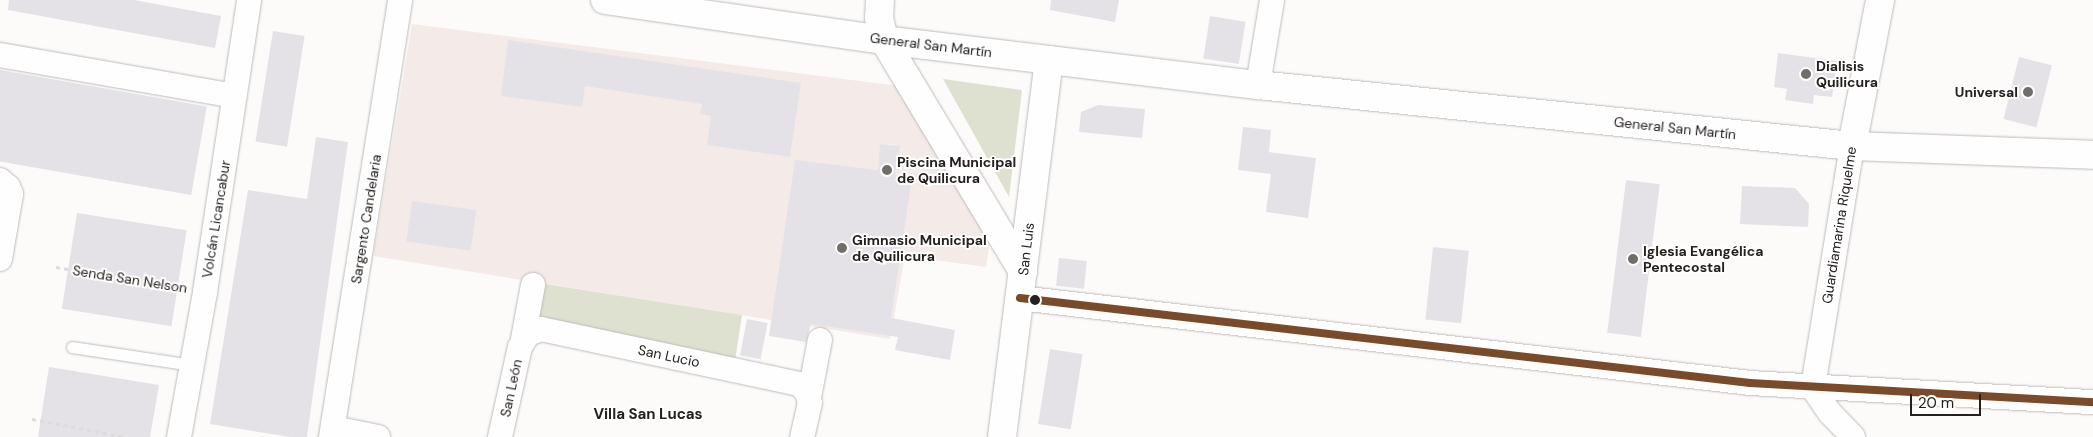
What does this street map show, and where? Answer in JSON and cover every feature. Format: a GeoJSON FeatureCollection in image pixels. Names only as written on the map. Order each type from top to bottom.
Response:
{"type":"FeatureCollection","features":[{"type":"Feature","properties":{"kind":"main road","name":"General San Martín"},"geometry":{"type":"LineString","coordinates":[[605,0],[884,40],[1258,85],[1852,146],[2093,155]]}},
{"type":"Feature","properties":{"kind":"main road"},"geometry":{"type":"LineString","coordinates":[[880,0],[879,18],[884,40],[1023,271]]}},
{"type":"Feature","properties":{"kind":"main road","name":"Guardiamarina Riquelme"},"geometry":{"type":"LineString","coordinates":[[1852,146],[1880,0]]}},
{"type":"Feature","properties":{"kind":"main road","name":"San Luis"},"geometry":{"type":"LineString","coordinates":[[1002,437],[1049,60]]}},
{"type":"Feature","properties":{"kind":"street","name":"Volcán Licancabur"},"geometry":{"type":"LineString","coordinates":[[180,437],[205,292],[249,0]]}},
{"type":"Feature","properties":{"kind":"street","name":"Sargento Candelaria"},"geometry":{"type":"LineString","coordinates":[[332,432],[400,0]]}},
{"type":"Feature","properties":{"kind":"street"},"geometry":{"type":"LineString","coordinates":[[1258,85],[1272,0]]}},
{"type":"Feature","properties":{"kind":"street"},"geometry":{"type":"LineString","coordinates":[[0,55],[234,96]]}},
{"type":"Feature","properties":{"kind":"street","name":"Guardiamarina Riquelme"},"geometry":{"type":"LineString","coordinates":[[1813,388],[1852,146]]}},
{"type":"Feature","properties":{"kind":"street"},"geometry":{"type":"LineString","coordinates":[[0,259],[11,194],[4,184]]}},
{"type":"Feature","properties":{"kind":"street","name":"San León"},"geometry":{"type":"LineString","coordinates":[[500,437],[526,337],[533,286]]}},
{"type":"Feature","properties":{"kind":"street"},"geometry":{"type":"LineString","coordinates":[[1020,298],[1750,383],[1813,388],[2093,402]]}},
{"type":"Feature","properties":{"kind":"street","name":"San Lucio"},"geometry":{"type":"LineString","coordinates":[[526,337],[534,330],[547,330],[793,382],[799,384],[808,395]]}},
{"type":"Feature","properties":{"kind":"street"},"geometry":{"type":"LineString","coordinates":[[802,437],[808,395],[820,340]]}},
{"type":"Feature","properties":{"kind":"street"},"geometry":{"type":"LineString","coordinates":[[1813,388],[1830,413],[1853,437]]}},
{"type":"Feature","properties":{"kind":"street"},"geometry":{"type":"LineString","coordinates":[[332,432],[378,437]]}},
{"type":"Feature","properties":{"kind":"lane"},"geometry":{"type":"LineString","coordinates":[[72,347],[192,365]]}},
{"type":"Feature","properties":{"kind":"path","name":"Senda San Nelson"},"geometry":{"type":"LineString","coordinates":[[56,267],[205,292]]}},
{"type":"Feature","properties":{"kind":"path"},"geometry":{"type":"LineString","coordinates":[[32,419],[126,437]]}},
{"type":"Feature","properties":{"kind":"shaded area"},"geometry":{"type":"Polygon","coordinates":[[[412,24],[899,86],[990,241],[986,267],[905,256],[890,339],[373,256],[412,24]]]}},
{"type":"Feature","properties":{"kind":"green space"},"geometry":{"type":"Polygon","coordinates":[[[943,79],[1022,90],[1009,197],[943,79]]]}},
{"type":"Feature","properties":{"kind":"green space"},"geometry":{"type":"Polygon","coordinates":[[[539,283],[742,315],[735,361],[538,323],[539,283]]]}},
{"type":"Feature","properties":{"kind":"building"},"geometry":{"type":"Polygon","coordinates":[[[9,0],[134,0],[221,16],[215,48],[8,10],[9,0]]]}},
{"type":"Feature","properties":{"kind":"building"},"geometry":{"type":"Polygon","coordinates":[[[1051,0],[1119,0],[1115,22],[1050,10],[1051,0]]]}},
{"type":"Feature","properties":{"kind":"building"},"geometry":{"type":"Polygon","coordinates":[[[1210,16],[1246,22],[1239,64],[1203,58],[1210,16]]]}},
{"type":"Feature","properties":{"kind":"building"},"geometry":{"type":"Polygon","coordinates":[[[273,31],[305,36],[287,147],[255,142],[273,31]]]}},
{"type":"Feature","properties":{"kind":"building"},"geometry":{"type":"Polygon","coordinates":[[[508,40],[801,83],[790,157],[707,145],[711,116],[700,114],[702,104],[585,86],[582,107],[501,96],[508,40]]]}},
{"type":"Feature","properties":{"kind":"building","name":"Dialisis Quilicura"},"geometry":{"type":"Polygon","coordinates":[[[1778,53],[1837,61],[1832,97],[1814,95],[1813,104],[1785,100],[1787,89],[1774,87],[1778,53]]]}},
{"type":"Feature","properties":{"kind":"building","name":"Universal"},"geometry":{"type":"Polygon","coordinates":[[[2019,57],[2052,65],[2037,127],[2004,119],[2019,57]]]}},
{"type":"Feature","properties":{"kind":"building"},"geometry":{"type":"Polygon","coordinates":[[[0,70],[207,106],[191,195],[0,161],[0,70]]]}},
{"type":"Feature","properties":{"kind":"building"},"geometry":{"type":"Polygon","coordinates":[[[1098,105],[1145,109],[1142,138],[1079,132],[1081,112],[1098,105]]]}},
{"type":"Feature","properties":{"kind":"building"},"geometry":{"type":"Polygon","coordinates":[[[1243,127],[1271,130],[1269,152],[1316,158],[1308,218],[1266,212],[1271,174],[1238,170],[1243,127]]]}},
{"type":"Feature","properties":{"kind":"building"},"geometry":{"type":"Polygon","coordinates":[[[316,137],[348,142],[307,437],[290,437],[210,424],[248,190],[307,199],[316,137]]]}},
{"type":"Feature","properties":{"kind":"building","name":"Gimnasio Municipal de Quilicura"},"geometry":{"type":"Polygon","coordinates":[[[880,144],[900,146],[895,175],[912,178],[891,318],[955,330],[950,360],[895,350],[898,337],[811,324],[806,342],[769,336],[795,160],[878,170],[880,144]]]}},
{"type":"Feature","properties":{"kind":"building","name":"Iglesia Evangélica Pentecostal"},"geometry":{"type":"Polygon","coordinates":[[[1626,180],[1660,184],[1641,337],[1607,333],[1626,180]]]}},
{"type":"Feature","properties":{"kind":"building"},"geometry":{"type":"Polygon","coordinates":[[[1742,186],[1795,188],[1809,204],[1808,227],[1740,224],[1742,186]]]}},
{"type":"Feature","properties":{"kind":"building"},"geometry":{"type":"Polygon","coordinates":[[[412,201],[476,210],[471,251],[406,242],[412,201]]]}},
{"type":"Feature","properties":{"kind":"building"},"geometry":{"type":"Polygon","coordinates":[[[77,213],[187,230],[171,326],[62,309],[77,213]]]}},
{"type":"Feature","properties":{"kind":"building"},"geometry":{"type":"Polygon","coordinates":[[[1433,247],[1469,251],[1461,323],[1425,320],[1433,247]]]}},
{"type":"Feature","properties":{"kind":"building"},"geometry":{"type":"Polygon","coordinates":[[[1059,258],[1087,261],[1084,289],[1056,286],[1059,258]]]}},
{"type":"Feature","properties":{"kind":"building"},"geometry":{"type":"Polygon","coordinates":[[[747,319],[768,323],[761,359],[740,355],[747,319]]]}},
{"type":"Feature","properties":{"kind":"building"},"geometry":{"type":"Polygon","coordinates":[[[1050,349],[1083,354],[1071,429],[1038,424],[1050,349]]]}},
{"type":"Feature","properties":{"kind":"building"},"geometry":{"type":"Polygon","coordinates":[[[49,367],[159,385],[150,437],[38,437],[49,367]]]}},
{"type":"Feature","properties":{"kind":"transit line"},"geometry":{"type":"LineString","coordinates":[[1020,298],[1750,383],[2093,402]]}},
{"type":"Feature","properties":{"kind":"place","name":"Dialisis Quilicura"},"geometry":{"type":"Point","coordinates":[1806,74]}},
{"type":"Feature","properties":{"kind":"place","name":"Universal"},"geometry":{"type":"Point","coordinates":[2028,92]}},
{"type":"Feature","properties":{"kind":"place","name":"Piscina Municipal de Quilicura"},"geometry":{"type":"Point","coordinates":[887,170]}},
{"type":"Feature","properties":{"kind":"place","name":"Gimnasio Municipal de Quilicura"},"geometry":{"type":"Point","coordinates":[842,248]}},
{"type":"Feature","properties":{"kind":"place","name":"Iglesia Evangélica Pentecostal"},"geometry":{"type":"Point","coordinates":[1633,259]}},
{"type":"Feature","properties":{"kind":"district","name":"Villa San Lucas"},"geometry":{"type":"Point","coordinates":[648,415]}}]}
